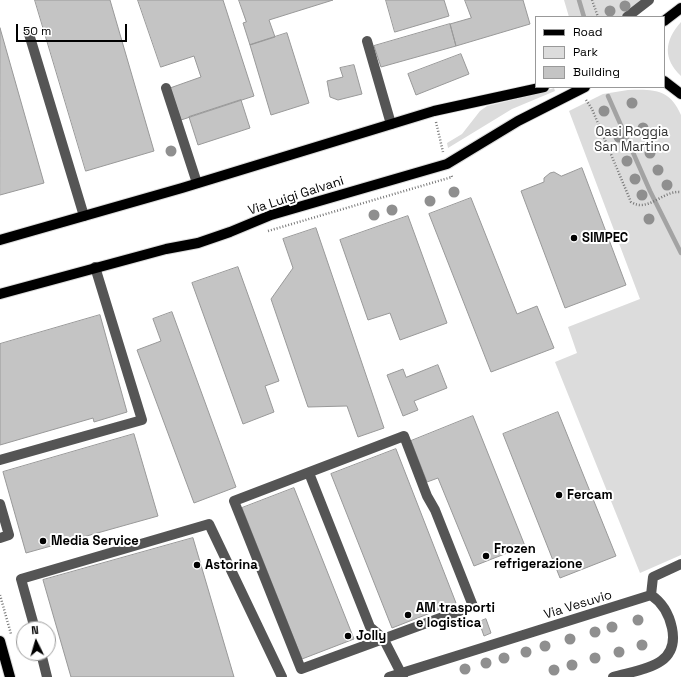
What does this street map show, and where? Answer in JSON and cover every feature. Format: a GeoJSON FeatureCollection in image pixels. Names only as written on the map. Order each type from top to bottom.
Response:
{"type":"FeatureCollection","features":[{"type":"Feature","properties":{"kind":"main road"},"geometry":{"type":"LineString","coordinates":[[665,20],[681,8]]}},
{"type":"Feature","properties":{"kind":"main road"},"geometry":{"type":"LineString","coordinates":[[665,83],[681,94]]}},
{"type":"Feature","properties":{"kind":"main road"},"geometry":{"type":"LineString","coordinates":[[0,240],[197,183],[434,111],[539,88]]}},
{"type":"Feature","properties":{"kind":"main road","name":"Via Luigi Galvani"},"geometry":{"type":"LineString","coordinates":[[0,294],[166,248],[198,243],[271,215],[447,164],[518,122],[583,88]]}},
{"type":"Feature","properties":{"kind":"main road"},"geometry":{"type":"LineString","coordinates":[[0,641],[10,677]]}},
{"type":"Feature","properties":{"kind":"street"},"geometry":{"type":"LineString","coordinates":[[628,16],[649,0]]}},
{"type":"Feature","properties":{"kind":"street"},"geometry":{"type":"LineString","coordinates":[[29,34],[84,216]]}},
{"type":"Feature","properties":{"kind":"street"},"geometry":{"type":"LineString","coordinates":[[367,41],[391,124]]}},
{"type":"Feature","properties":{"kind":"street"},"geometry":{"type":"LineString","coordinates":[[166,88],[197,183]]}},
{"type":"Feature","properties":{"kind":"street"},"geometry":{"type":"LineString","coordinates":[[0,460],[142,420],[95,267]]}},
{"type":"Feature","properties":{"kind":"street"},"geometry":{"type":"LineString","coordinates":[[404,436],[427,496],[435,510],[473,606],[383,638],[301,669],[234,501],[404,436]]}},
{"type":"Feature","properties":{"kind":"street"},"geometry":{"type":"LineString","coordinates":[[309,473],[370,627],[383,638],[402,675]]}},
{"type":"Feature","properties":{"kind":"street"},"geometry":{"type":"LineString","coordinates":[[0,504],[9,535],[0,538]]}},
{"type":"Feature","properties":{"kind":"street"},"geometry":{"type":"LineString","coordinates":[[33,621],[21,579],[209,524],[282,677]]}},
{"type":"Feature","properties":{"kind":"street"},"geometry":{"type":"LineString","coordinates":[[613,677],[659,664],[671,653],[674,637],[670,618],[660,601],[651,595],[653,577],[681,564]]}},
{"type":"Feature","properties":{"kind":"street","name":"Via Vesuvio"},"geometry":{"type":"LineString","coordinates":[[389,677],[402,675],[651,595]]}},
{"type":"Feature","properties":{"kind":"street"},"geometry":{"type":"LineString","coordinates":[[43,661],[47,677]]}},
{"type":"Feature","properties":{"kind":"path"},"geometry":{"type":"LineString","coordinates":[[592,0],[598,16]]}},
{"type":"Feature","properties":{"kind":"path"},"geometry":{"type":"LineString","coordinates":[[584,99],[592,109],[631,202],[637,206],[644,206],[673,192],[681,192]]}},
{"type":"Feature","properties":{"kind":"green space"},"geometry":{"type":"Polygon","coordinates":[[[564,0],[642,0],[621,16],[569,16],[564,0]]]}},
{"type":"Feature","properties":{"kind":"green space"},"geometry":{"type":"Polygon","coordinates":[[[681,22],[681,76],[671,63],[668,50],[671,36],[681,22]]]}},
{"type":"Feature","properties":{"kind":"green space"},"geometry":{"type":"Polygon","coordinates":[[[554,88],[555,91],[512,109],[448,148],[447,143],[462,134],[480,111],[487,106],[533,95],[554,88]]]}},
{"type":"Feature","properties":{"kind":"green space","name":"Oasi Roggia San Martino"},"geometry":{"type":"Polygon","coordinates":[[[628,90],[660,92],[672,100],[677,106],[681,115],[681,555],[640,573],[555,362],[577,353],[568,327],[640,299],[569,111],[603,94],[628,90]]]}},
{"type":"Feature","properties":{"kind":"building"},"geometry":{"type":"Polygon","coordinates":[[[35,0],[110,0],[154,151],[86,171],[35,0]]]}},
{"type":"Feature","properties":{"kind":"building"},"geometry":{"type":"Polygon","coordinates":[[[138,0],[223,0],[254,96],[181,120],[170,88],[201,77],[194,56],[161,67],[138,0]]]}},
{"type":"Feature","properties":{"kind":"building"},"geometry":{"type":"Polygon","coordinates":[[[239,0],[333,0],[269,20],[275,37],[250,45],[243,23],[246,22],[239,0]]]}},
{"type":"Feature","properties":{"kind":"building"},"geometry":{"type":"Polygon","coordinates":[[[386,0],[444,0],[449,16],[395,32],[386,0]]]}},
{"type":"Feature","properties":{"kind":"building"},"geometry":{"type":"Polygon","coordinates":[[[465,0],[523,0],[530,24],[456,46],[450,24],[471,18],[465,0]]]}},
{"type":"Feature","properties":{"kind":"building"},"geometry":{"type":"Polygon","coordinates":[[[450,24],[456,46],[381,67],[374,46],[450,24]]]}},
{"type":"Feature","properties":{"kind":"building"},"geometry":{"type":"Polygon","coordinates":[[[0,28],[44,183],[0,195],[0,28]]]}},
{"type":"Feature","properties":{"kind":"building"},"geometry":{"type":"Polygon","coordinates":[[[287,33],[309,103],[271,115],[250,45],[287,33]]]}},
{"type":"Feature","properties":{"kind":"building"},"geometry":{"type":"Polygon","coordinates":[[[461,54],[469,74],[416,95],[408,74],[461,54]]]}},
{"type":"Feature","properties":{"kind":"building"},"geometry":{"type":"Polygon","coordinates":[[[354,65],[362,94],[338,100],[330,97],[327,81],[343,77],[340,68],[354,65]]]}},
{"type":"Feature","properties":{"kind":"building"},"geometry":{"type":"Polygon","coordinates":[[[241,100],[250,128],[198,145],[189,117],[241,100]]]}},
{"type":"Feature","properties":{"kind":"building","name":"SIMPEC"},"geometry":{"type":"Polygon","coordinates":[[[582,168],[626,285],[565,308],[521,191],[544,182],[544,178],[550,173],[554,172],[561,176],[582,168]]]}},
{"type":"Feature","properties":{"kind":"building"},"geometry":{"type":"Polygon","coordinates":[[[471,198],[517,314],[537,306],[554,348],[491,372],[429,214],[471,198]]]}},
{"type":"Feature","properties":{"kind":"building"},"geometry":{"type":"Polygon","coordinates":[[[408,216],[447,323],[400,340],[390,313],[368,320],[340,240],[408,216]]]}},
{"type":"Feature","properties":{"kind":"building"},"geometry":{"type":"Polygon","coordinates":[[[316,228],[384,428],[358,437],[347,406],[308,407],[271,299],[293,268],[283,239],[316,228]]]}},
{"type":"Feature","properties":{"kind":"building"},"geometry":{"type":"Polygon","coordinates":[[[238,267],[279,381],[265,386],[274,412],[243,424],[192,283],[238,267]]]}},
{"type":"Feature","properties":{"kind":"building"},"geometry":{"type":"Polygon","coordinates":[[[172,312],[236,487],[194,503],[137,350],[161,341],[153,319],[172,312]]]}},
{"type":"Feature","properties":{"kind":"building"},"geometry":{"type":"Polygon","coordinates":[[[100,315],[127,412],[94,422],[93,418],[0,445],[0,344],[100,315]]]}},
{"type":"Feature","properties":{"kind":"building"},"geometry":{"type":"Polygon","coordinates":[[[438,365],[447,388],[414,401],[418,410],[403,416],[387,375],[403,369],[406,377],[438,365]]]}},
{"type":"Feature","properties":{"kind":"building","name":"Fercam"},"geometry":{"type":"Polygon","coordinates":[[[558,412],[616,556],[560,578],[503,434],[558,412]]]}},
{"type":"Feature","properties":{"kind":"building"},"geometry":{"type":"Polygon","coordinates":[[[473,416],[525,546],[474,566],[438,478],[427,482],[411,441],[473,416]]]}},
{"type":"Feature","properties":{"kind":"building"},"geometry":{"type":"Polygon","coordinates":[[[134,434],[158,516],[26,553],[3,472],[134,434]]]}},
{"type":"Feature","properties":{"kind":"building"},"geometry":{"type":"Polygon","coordinates":[[[396,449],[456,603],[392,628],[331,474],[396,449]]]}},
{"type":"Feature","properties":{"kind":"building"},"geometry":{"type":"Polygon","coordinates":[[[294,488],[354,639],[302,659],[242,508],[294,488]]]}},
{"type":"Feature","properties":{"kind":"building"},"geometry":{"type":"Polygon","coordinates":[[[193,538],[234,677],[71,677],[43,580],[193,538]]]}},
{"type":"Feature","properties":{"kind":"building"},"geometry":{"type":"Polygon","coordinates":[[[486,619],[491,633],[484,636],[479,622],[486,619]]]}},
{"type":"Feature","properties":{"kind":"waterway"},"geometry":{"type":"LineString","coordinates":[[579,0],[584,16]]}},
{"type":"Feature","properties":{"kind":"waterway"},"geometry":{"type":"LineString","coordinates":[[608,96],[650,191],[681,253]]}},
{"type":"Feature","properties":{"kind":"place","name":"SIMPEC"},"geometry":{"type":"Point","coordinates":[574,238]}},
{"type":"Feature","properties":{"kind":"place","name":"Fercam"},"geometry":{"type":"Point","coordinates":[559,495]}},
{"type":"Feature","properties":{"kind":"place","name":"Media Service"},"geometry":{"type":"Point","coordinates":[43,541]}},
{"type":"Feature","properties":{"kind":"place","name":"Frozen refrigerazione"},"geometry":{"type":"Point","coordinates":[486,556]}},
{"type":"Feature","properties":{"kind":"place","name":"Astorina"},"geometry":{"type":"Point","coordinates":[197,565]}},
{"type":"Feature","properties":{"kind":"place","name":"AM trasporti e logistica"},"geometry":{"type":"Point","coordinates":[408,615]}},
{"type":"Feature","properties":{"kind":"place","name":"Jolly"},"geometry":{"type":"Point","coordinates":[348,636]}}]}
